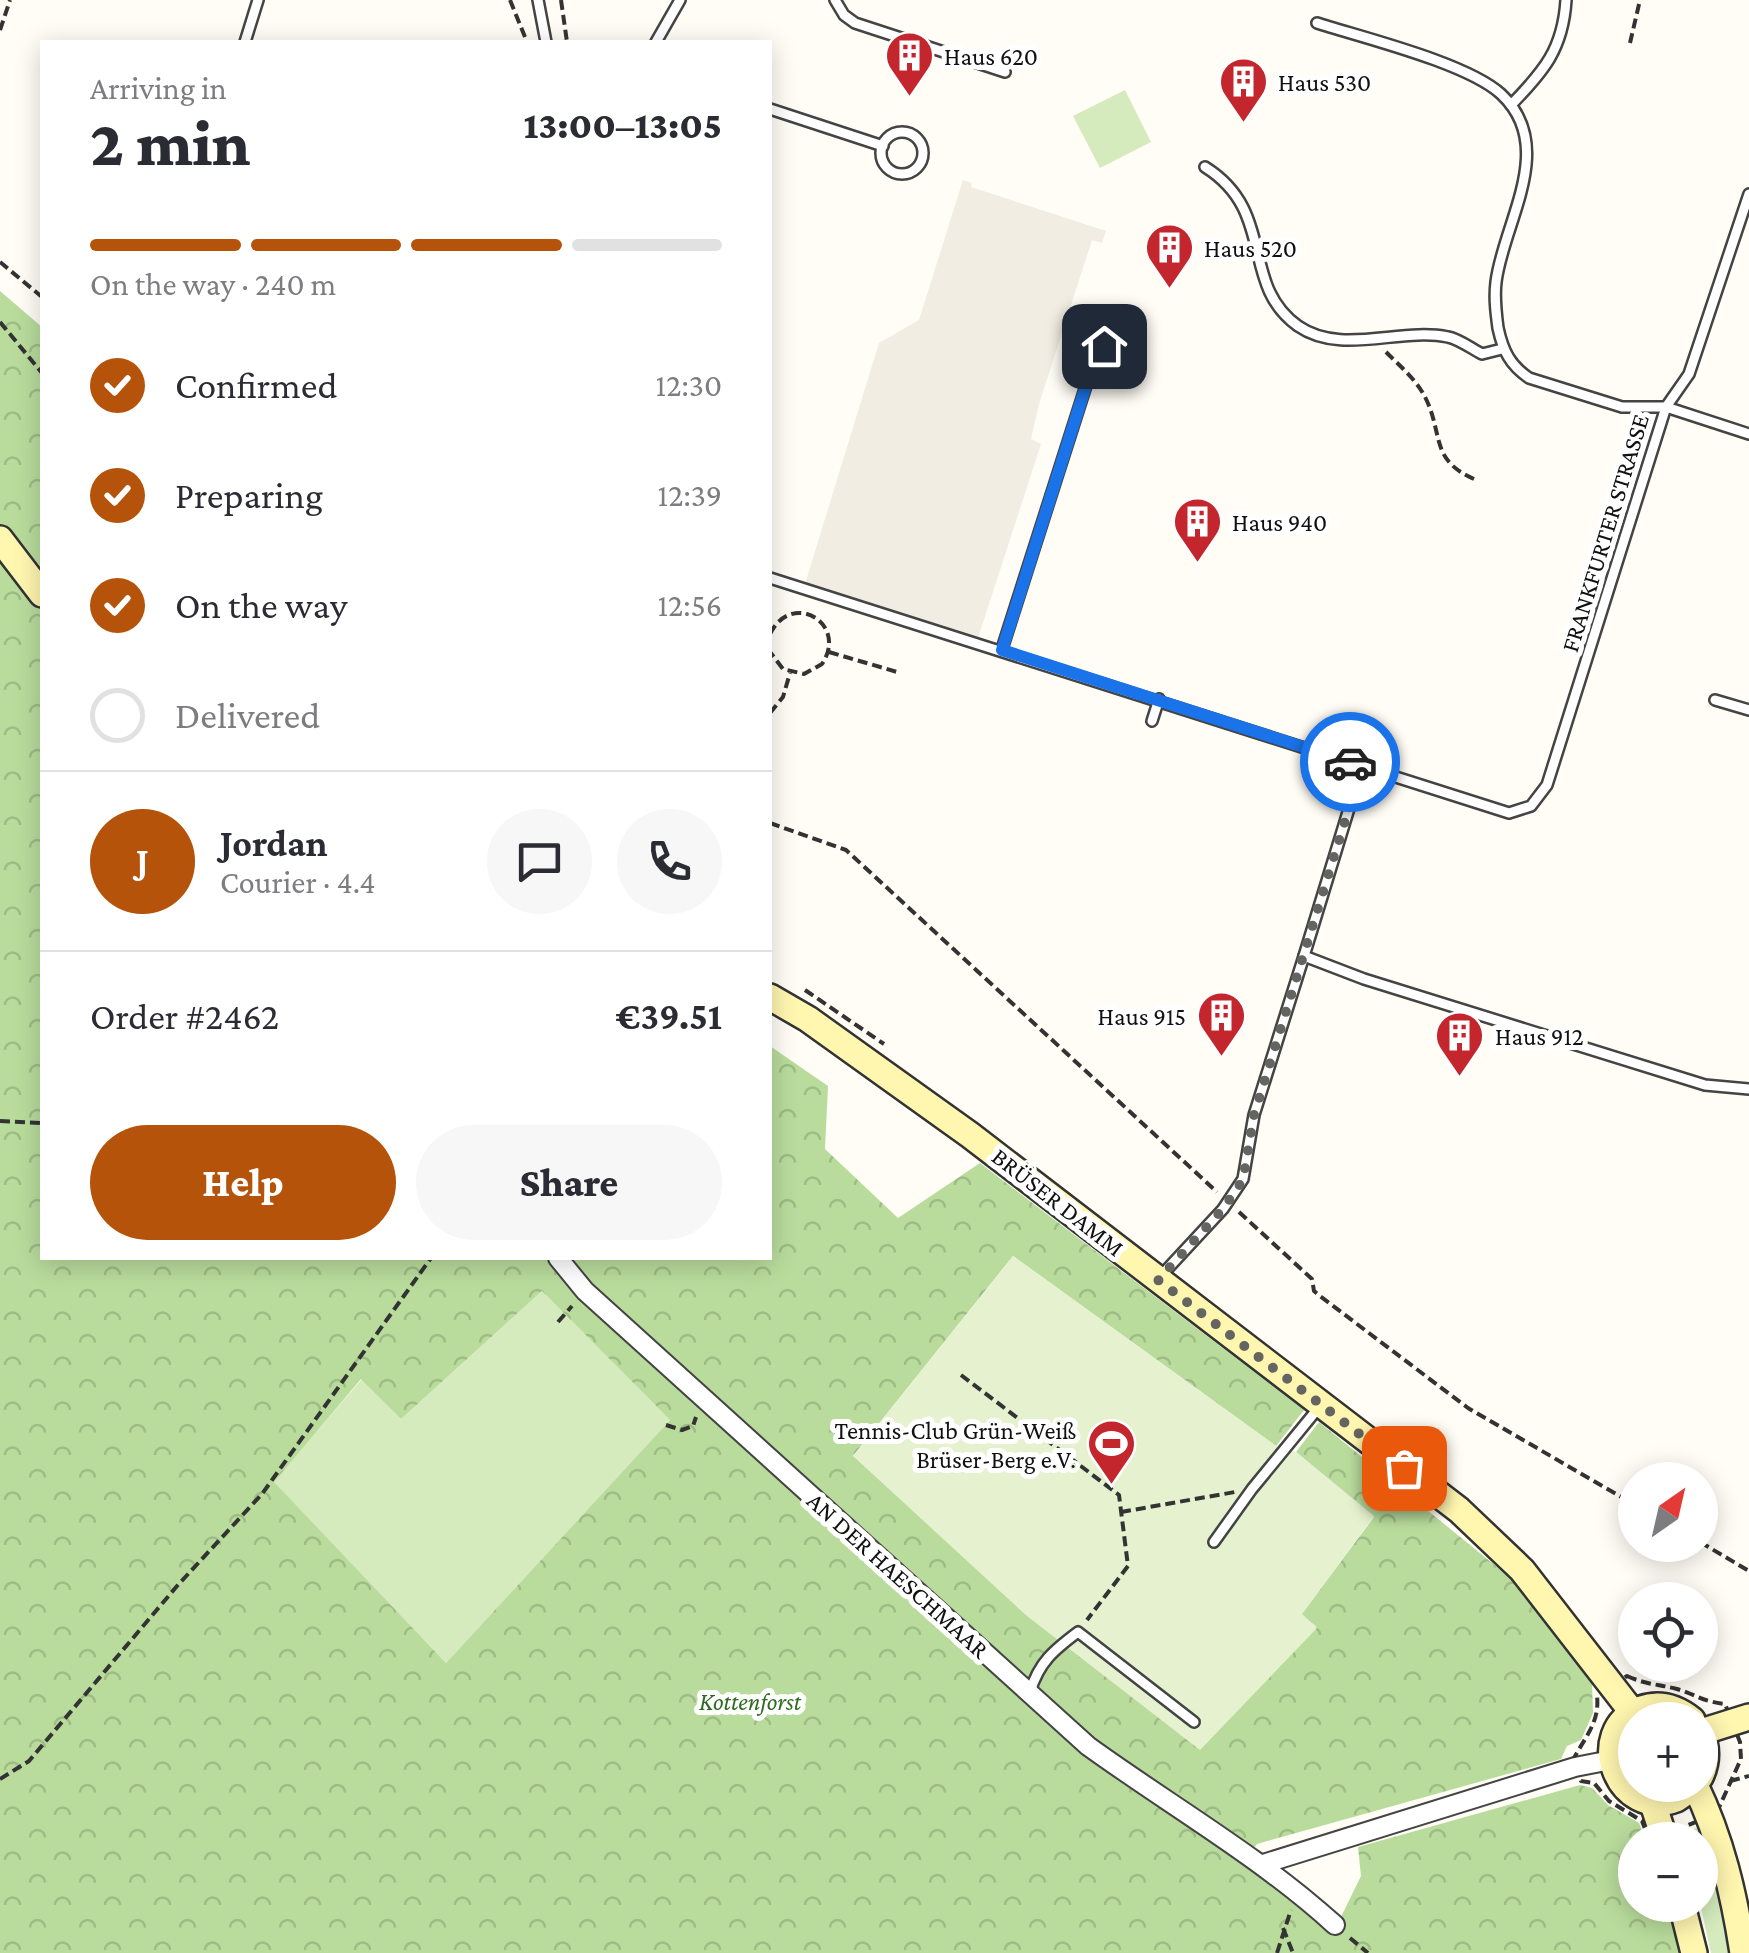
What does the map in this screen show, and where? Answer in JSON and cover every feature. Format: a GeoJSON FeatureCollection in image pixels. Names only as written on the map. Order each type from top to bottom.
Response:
{"type":"FeatureCollection","features":[{"type":"Feature","properties":{"kind":"street"},"geometry":{"type":"LineString","coordinates":[[0,538],[40,591]]}},
{"type":"Feature","properties":{"kind":"street","name":"BRÜSER DAMM"},"geometry":{"type":"LineString","coordinates":[[772,997],[970,1135],[1458,1510],[1522,1570],[1624,1702]]}},
{"type":"Feature","properties":{"kind":"street","name":"AN DER HAESCHMAAR"},"geometry":{"type":"LineString","coordinates":[[560,1260],[585,1291],[1102,1756],[1263,1864],[1335,1925]]}},
{"type":"Feature","properties":{"kind":"street"},"geometry":{"type":"LineString","coordinates":[[1718,1726],[1749,1717]]}},
{"type":"Feature","properties":{"kind":"street"},"geometry":{"type":"LineString","coordinates":[[1618,1730],[1611,1760],[1618,1775]]}},
{"type":"Feature","properties":{"kind":"street"},"geometry":{"type":"LineString","coordinates":[[1263,1864],[1576,1767],[1611,1760]]}},
{"type":"Feature","properties":{"kind":"street"},"geometry":{"type":"LineString","coordinates":[[1703,1802],[1733,1887],[1744,1953]]}},
{"type":"Feature","properties":{"kind":"street"},"geometry":{"type":"LineString","coordinates":[[1686,1922],[1694,1953]]}},
{"type":"Feature","properties":{"kind":"lane"},"geometry":{"type":"LineString","coordinates":[[245,40],[258,0]]}},
{"type":"Feature","properties":{"kind":"lane"},"geometry":{"type":"LineString","coordinates":[[538,0],[546,40]]}},
{"type":"Feature","properties":{"kind":"lane"},"geometry":{"type":"LineString","coordinates":[[657,40],[680,0]]}},
{"type":"Feature","properties":{"kind":"lane"},"geometry":{"type":"LineString","coordinates":[[835,0],[844,15],[855,23],[1005,72]]}},
{"type":"Feature","properties":{"kind":"lane"},"geometry":{"type":"LineString","coordinates":[[1511,104],[1544,71],[1557,46],[1566,0]]}},
{"type":"Feature","properties":{"kind":"lane"},"geometry":{"type":"LineString","coordinates":[[1317,22],[1464,71],[1491,86],[1511,104],[1526,138],[1526,177],[1496,284],[1495,312],[1502,349],[1518,370],[1529,378],[1622,407],[1666,408],[1749,434]]}},
{"type":"Feature","properties":{"kind":"lane"},"geometry":{"type":"LineString","coordinates":[[772,110],[883,146]]}},
{"type":"Feature","properties":{"kind":"lane"},"geometry":{"type":"LineString","coordinates":[[909,133],[920,142],[923,157],[914,170],[900,174],[887,166],[883,146],[890,136],[909,133]]}},
{"type":"Feature","properties":{"kind":"lane"},"geometry":{"type":"LineString","coordinates":[[1206,167],[1224,178],[1237,194],[1252,225],[1264,284],[1280,310],[1298,326],[1322,340],[1449,337],[1482,354],[1502,349]]}},
{"type":"Feature","properties":{"kind":"lane","name":"FRANKFURTER STRASSE"},"geometry":{"type":"LineString","coordinates":[[1362,766],[1509,813],[1530,806],[1547,785],[1666,408],[1690,374],[1749,194]]}},
{"type":"Feature","properties":{"kind":"lane"},"geometry":{"type":"LineString","coordinates":[[1002,650],[1092,367],[1104,346]]}},
{"type":"Feature","properties":{"kind":"lane"},"geometry":{"type":"LineString","coordinates":[[772,579],[1362,766],[1254,1115],[1243,1180],[1158,1280]]}},
{"type":"Feature","properties":{"kind":"lane"},"geometry":{"type":"LineString","coordinates":[[1152,721],[1159,699]]}},
{"type":"Feature","properties":{"kind":"lane"},"geometry":{"type":"LineString","coordinates":[[1715,700],[1749,710]]}},
{"type":"Feature","properties":{"kind":"lane"},"geometry":{"type":"LineString","coordinates":[[1304,956],[1364,980],[1705,1085],[1749,1089]]}},
{"type":"Feature","properties":{"kind":"lane"},"geometry":{"type":"LineString","coordinates":[[1214,1542],[1252,1488],[1321,1404]]}},
{"type":"Feature","properties":{"kind":"lane"},"geometry":{"type":"LineString","coordinates":[[1030,1694],[1047,1655],[1078,1632],[1194,1722]]}},
{"type":"Feature","properties":{"kind":"path"},"geometry":{"type":"LineString","coordinates":[[0,30],[10,0]]}},
{"type":"Feature","properties":{"kind":"path"},"geometry":{"type":"LineString","coordinates":[[510,0],[526,40]]}},
{"type":"Feature","properties":{"kind":"path"},"geometry":{"type":"LineString","coordinates":[[561,0],[567,40]]}},
{"type":"Feature","properties":{"kind":"path"},"geometry":{"type":"LineString","coordinates":[[1630,43],[1640,0]]}},
{"type":"Feature","properties":{"kind":"path"},"geometry":{"type":"LineString","coordinates":[[0,262],[40,296]]}},
{"type":"Feature","properties":{"kind":"path"},"geometry":{"type":"LineString","coordinates":[[0,322],[40,371]]}},
{"type":"Feature","properties":{"kind":"path"},"geometry":{"type":"LineString","coordinates":[[1385,338],[1387,354],[1426,399],[1438,445],[1450,467],[1474,479]]}},
{"type":"Feature","properties":{"kind":"path"},"geometry":{"type":"LineString","coordinates":[[772,630],[787,615],[809,614],[828,632],[829,652],[811,672],[790,672],[778,666],[772,656]]}},
{"type":"Feature","properties":{"kind":"path"},"geometry":{"type":"LineString","coordinates":[[829,652],[896,672]]}},
{"type":"Feature","properties":{"kind":"path"},"geometry":{"type":"LineString","coordinates":[[772,711],[783,697],[790,672]]}},
{"type":"Feature","properties":{"kind":"path"},"geometry":{"type":"LineString","coordinates":[[772,824],[846,850],[1312,1280],[1320,1296],[1468,1408],[1618,1495]]}},
{"type":"Feature","properties":{"kind":"path"},"geometry":{"type":"LineString","coordinates":[[0,1121],[40,1123]]}},
{"type":"Feature","properties":{"kind":"path"},"geometry":{"type":"LineString","coordinates":[[0,1779],[30,1761],[177,1586],[262,1494],[430,1260]]}},
{"type":"Feature","properties":{"kind":"path"},"geometry":{"type":"LineString","coordinates":[[558,1322],[585,1291]]}},
{"type":"Feature","properties":{"kind":"path"},"geometry":{"type":"LineString","coordinates":[[961,1375],[1119,1495],[1128,1566],[1078,1632]]}},
{"type":"Feature","properties":{"kind":"path"},"geometry":{"type":"LineString","coordinates":[[666,1425],[682,1430],[693,1426],[704,1399]]}},
{"type":"Feature","properties":{"kind":"path"},"geometry":{"type":"LineString","coordinates":[[1121,1512],[1252,1488]]}},
{"type":"Feature","properties":{"kind":"path"},"geometry":{"type":"LineString","coordinates":[[1718,1553],[1749,1571]]}},
{"type":"Feature","properties":{"kind":"path"},"geometry":{"type":"LineString","coordinates":[[1573,1760],[1585,1743],[1598,1712],[1597,1696],[1602,1694]]}},
{"type":"Feature","properties":{"kind":"path"},"geometry":{"type":"LineString","coordinates":[[1716,1814],[1741,1759],[1740,1742]]}},
{"type":"Feature","properties":{"kind":"path"},"geometry":{"type":"LineString","coordinates":[[1741,1759],[1749,1756]]}},
{"type":"Feature","properties":{"kind":"path"},"geometry":{"type":"LineString","coordinates":[[1730,1781],[1749,1776]]}},
{"type":"Feature","properties":{"kind":"path"},"geometry":{"type":"LineString","coordinates":[[1277,1953],[1283,1928],[1300,1893]]}},
{"type":"Feature","properties":{"kind":"path"},"geometry":{"type":"LineString","coordinates":[[1335,1925],[1368,1953]]}},
{"type":"Feature","properties":{"kind":"path"},"geometry":{"type":"LineString","coordinates":[[1283,1928],[1293,1953]]}},
{"type":"Feature","properties":{"kind":"green space"},"geometry":{"type":"Polygon","coordinates":[[[1125,90],[1151,142],[1100,168],[1073,116],[1125,90]]]}},
{"type":"Feature","properties":{"kind":"green space","name":"Kottenforst"},"geometry":{"type":"Polygon","coordinates":[[[0,291],[40,325],[40,1260],[772,1260],[772,1047],[828,1086],[825,1149],[898,1218],[980,1163],[1304,1410],[1276,1446],[1013,1256],[853,1456],[1317,1627],[1301,1615],[1374,1517],[1296,1452],[1319,1422],[1513,1580],[1592,1683],[1593,1713],[1581,1740],[1567,1746],[1561,1759],[1257,1844],[1244,1861],[1339,1921],[1361,1876],[1358,1847],[1580,1785],[1592,1788],[1608,1805],[1637,1822],[1618,1822],[1618,1922],[1673,1922],[1681,1953],[0,1953],[0,291]],[[542,1291],[401,1419],[361,1379],[274,1482],[446,1663],[670,1420],[542,1291]]]}},
{"type":"Feature","properties":{"kind":"green space","name":"Tennis-Club Grün-Weiß Brüser-Berg e.V."},"geometry":{"type":"Polygon","coordinates":[[[1013,1256],[1276,1446],[1296,1452],[1374,1516],[1302,1614],[1317,1628],[1200,1750],[1027,1616],[853,1456],[1013,1256]]]}},
{"type":"Feature","properties":{"kind":"green space"},"geometry":{"type":"Polygon","coordinates":[[[542,1291],[670,1420],[446,1663],[273,1482],[362,1379],[401,1419],[542,1291]]]}},
{"type":"Feature","properties":{"kind":"green space"},"geometry":{"type":"Polygon","coordinates":[[[1718,1897],[1733,1953],[1711,1953],[1704,1922],[1718,1922],[1718,1897]]]}},
{"type":"Feature","properties":{"kind":"shaded area"},"geometry":{"type":"Polygon","coordinates":[[[963,180],[972,183],[971,187],[1106,231],[1102,243],[1092,240],[1039,404],[1031,439],[1041,444],[977,641],[804,587],[879,343],[919,320],[963,180]]]}},
{"type":"Feature","properties":{"kind":"way so far"},"geometry":{"type":"LineString","coordinates":[[1350,762],[1362,766],[1254,1115],[1243,1180],[1223,1209],[1158,1280],[1404,1468]]}},
{"type":"Feature","properties":{"kind":"place","name":"Haus 620"},"geometry":{"type":"Point","coordinates":[909,98]}},
{"type":"Feature","properties":{"kind":"place","name":"Haus 530"},"geometry":{"type":"Point","coordinates":[1243,124]}},
{"type":"Feature","properties":{"kind":"place","name":"Haus 520"},"geometry":{"type":"Point","coordinates":[1169,290]}},
{"type":"Feature","properties":{"kind":"place","name":"Haus 940"},"geometry":{"type":"Point","coordinates":[1197,564]}},
{"type":"Feature","properties":{"kind":"place","name":"Haus 915"},"geometry":{"type":"Point","coordinates":[1221,1058]}},
{"type":"Feature","properties":{"kind":"place","name":"Haus 912"},"geometry":{"type":"Point","coordinates":[1460,1078]}},
{"type":"Feature","properties":{"kind":"place","name":"Tennis-Club Grün-Weiß Brüser-Berg e.V."},"geometry":{"type":"Point","coordinates":[1111,1486]}},
{"type":"Feature","properties":{"kind":"route"},"geometry":{"type":"LineString","coordinates":[[1104,346],[1092,367],[1002,650],[1350,762]]}}]}
